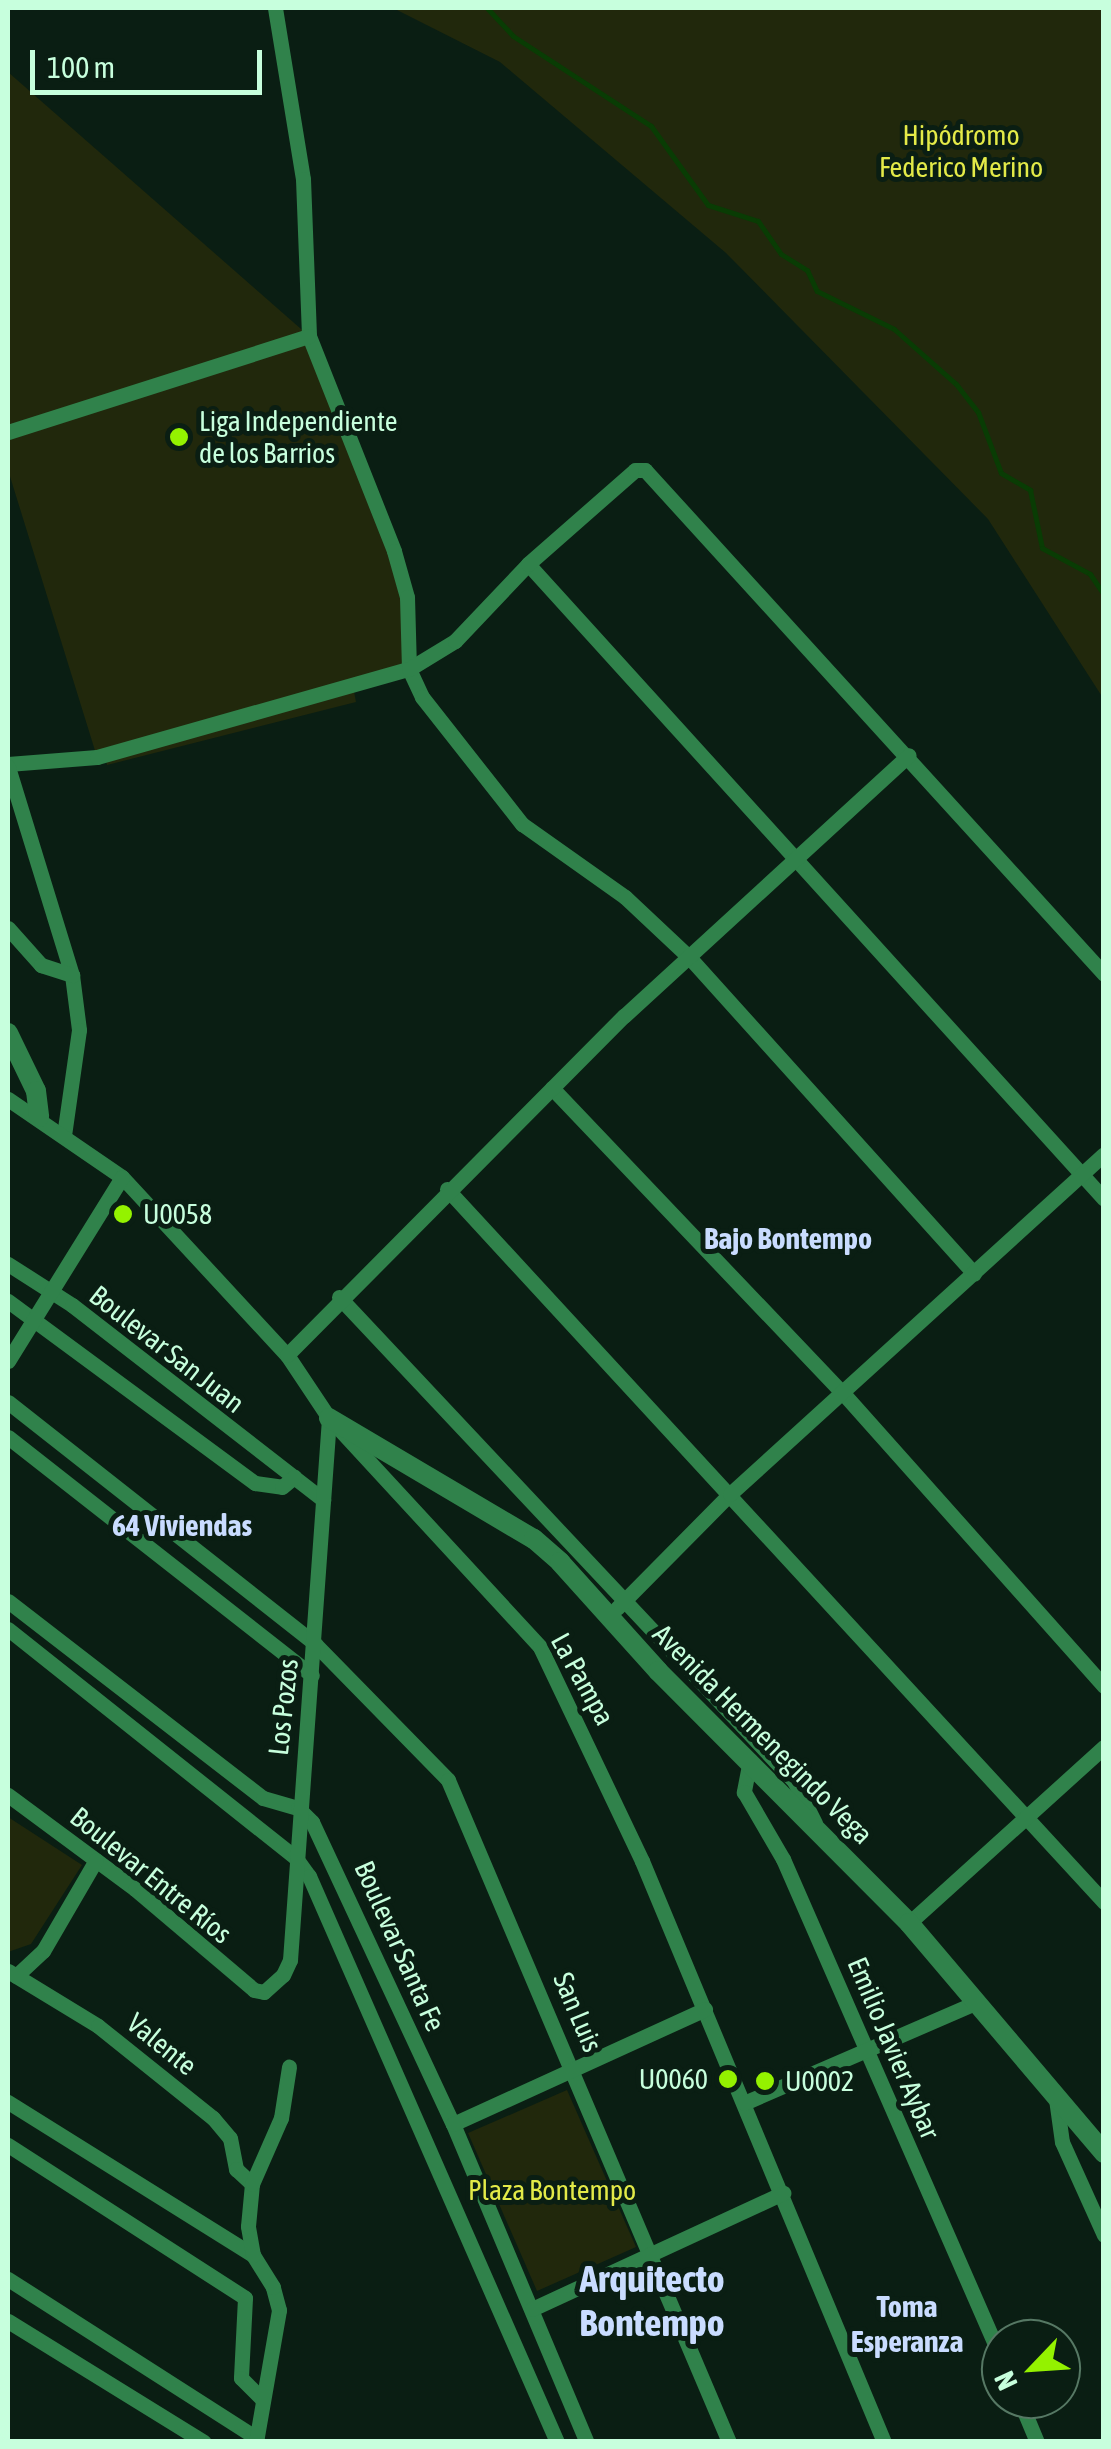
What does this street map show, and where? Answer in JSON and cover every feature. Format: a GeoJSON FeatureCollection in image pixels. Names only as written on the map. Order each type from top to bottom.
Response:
{"type":"FeatureCollection","features":[{"type":"Feature","properties":{"kind":"street"},"geometry":{"type":"LineString","coordinates":[[276,8],[304,179],[310,336],[394,552],[407,597],[409,669],[422,697],[522,824],[625,897],[689,956],[974,1273]]}},
{"type":"Feature","properties":{"kind":"street"},"geometry":{"type":"LineString","coordinates":[[8,432],[310,336]]}},
{"type":"Feature","properties":{"kind":"street"},"geometry":{"type":"LineString","coordinates":[[64,1135],[79,1030],[72,974],[8,766],[98,757],[409,669],[455,641],[528,564],[635,470],[645,470],[909,755],[1104,974]]}},
{"type":"Feature","properties":{"kind":"street"},"geometry":{"type":"LineString","coordinates":[[528,564],[1104,1199]]}},
{"type":"Feature","properties":{"kind":"street"},"geometry":{"type":"LineString","coordinates":[[287,1355],[448,1188],[689,956],[909,755]]}},
{"type":"Feature","properties":{"kind":"street"},"geometry":{"type":"LineString","coordinates":[[8,928],[41,965],[72,974]]}},
{"type":"Feature","properties":{"kind":"street"},"geometry":{"type":"LineString","coordinates":[[8,1033],[36,1090],[39,1118]]}},
{"type":"Feature","properties":{"kind":"street"},"geometry":{"type":"LineString","coordinates":[[552,1088],[842,1392],[1104,1686]]}},
{"type":"Feature","properties":{"kind":"street","name":"La Pampa"},"geometry":{"type":"LineString","coordinates":[[8,1100],[122,1177],[287,1355],[329,1418],[453,1546],[554,1668],[783,2193],[884,2442]]}},
{"type":"Feature","properties":{"kind":"street"},"geometry":{"type":"LineString","coordinates":[[616,1609],[730,1494],[1104,1154]]}},
{"type":"Feature","properties":{"kind":"street"},"geometry":{"type":"LineString","coordinates":[[8,1361],[122,1177]]}},
{"type":"Feature","properties":{"kind":"street"},"geometry":{"type":"LineString","coordinates":[[448,1188],[1104,1902]]}},
{"type":"Feature","properties":{"kind":"street","name":"Boulevar San Juan"},"geometry":{"type":"LineString","coordinates":[[8,1264],[51,1291],[323,1500]]}},
{"type":"Feature","properties":{"kind":"street"},"geometry":{"type":"LineString","coordinates":[[339,1297],[616,1609],[794,1781],[815,1823]]}},
{"type":"Feature","properties":{"kind":"street","name":"Boulevar San Juan"},"geometry":{"type":"LineString","coordinates":[[8,1301],[255,1483],[282,1487],[294,1477]]}},
{"type":"Feature","properties":{"kind":"street","name":"San Luis"},"geometry":{"type":"LineString","coordinates":[[8,1402],[315,1644],[448,1780],[575,2068],[729,2442]]}},
{"type":"Feature","properties":{"kind":"street","name":"Avenida Hermenegindo Vega"},"geometry":{"type":"LineString","coordinates":[[329,1418],[534,1539],[616,1609],[750,1760],[910,1923],[1104,2153]]}},
{"type":"Feature","properties":{"kind":"street","name":"Los Pozos"},"geometry":{"type":"LineString","coordinates":[[264,1992],[290,1960],[329,1418]]}},
{"type":"Feature","properties":{"kind":"street"},"geometry":{"type":"LineString","coordinates":[[8,1437],[312,1675]]}},
{"type":"Feature","properties":{"kind":"street"},"geometry":{"type":"LineString","coordinates":[[8,1600],[263,1798],[298,1808]]}},
{"type":"Feature","properties":{"kind":"street","name":"Boulevar Santa Fe"},"geometry":{"type":"LineString","coordinates":[[8,1629],[295,1857],[326,1903],[557,2442]]}},
{"type":"Feature","properties":{"kind":"street"},"geometry":{"type":"LineString","coordinates":[[910,1923],[1104,1747]]}},
{"type":"Feature","properties":{"kind":"street","name":"Emilio Javier Aybar"},"geometry":{"type":"LineString","coordinates":[[750,1760],[744,1792],[783,1859],[984,2319]]}},
{"type":"Feature","properties":{"kind":"street","name":"Boulevar Entre Ríos"},"geometry":{"type":"LineString","coordinates":[[8,1794],[96,1860],[242,1982],[264,1992]]}},
{"type":"Feature","properties":{"kind":"street","name":"Boulevar Santa Fe"},"geometry":{"type":"LineString","coordinates":[[298,1808],[326,1844],[453,2124],[587,2442]]}},
{"type":"Feature","properties":{"kind":"street"},"geometry":{"type":"LineString","coordinates":[[12,1974],[43,1952],[96,1860]]}},
{"type":"Feature","properties":{"kind":"street","name":"Valente"},"geometry":{"type":"LineString","coordinates":[[12,1974],[98,2026],[213,2118],[230,2138],[236,2170],[252,2184]]}},
{"type":"Feature","properties":{"kind":"street"},"geometry":{"type":"LineString","coordinates":[[744,2103],[974,2002]]}},
{"type":"Feature","properties":{"kind":"street"},"geometry":{"type":"LineString","coordinates":[[453,2124],[704,2009]]}},
{"type":"Feature","properties":{"kind":"street"},"geometry":{"type":"LineString","coordinates":[[253,2255],[252,2184],[281,2118],[289,2067]]}},
{"type":"Feature","properties":{"kind":"street"},"geometry":{"type":"LineString","coordinates":[[1056,2098],[1062,2142],[1104,2235]]}},
{"type":"Feature","properties":{"kind":"street"},"geometry":{"type":"LineString","coordinates":[[8,2102],[253,2255],[274,2287],[279,2310],[256,2440],[8,2278]]}},
{"type":"Feature","properties":{"kind":"street"},"geometry":{"type":"LineString","coordinates":[[8,2145],[245,2298],[241,2378],[263,2400]]}},
{"type":"Feature","properties":{"kind":"street"},"geometry":{"type":"LineString","coordinates":[[532,2309],[783,2193]]}},
{"type":"Feature","properties":{"kind":"street"},"geometry":{"type":"LineString","coordinates":[[8,2321],[204,2442]]}},
{"type":"Feature","properties":{"kind":"street"},"geometry":{"type":"LineString","coordinates":[[1027,2419],[1037,2442]]}},
{"type":"Feature","properties":{"kind":"green space","name":"Hipódromo Federico Merino"},"geometry":{"type":"Polygon","coordinates":[[[393,8],[1103,8],[1103,698],[988,519],[726,253],[500,62],[393,8]]]}},
{"type":"Feature","properties":{"kind":"green space","name":"Liga Independiente de los Barrios"},"geometry":{"type":"Polygon","coordinates":[[[8,72],[309,336],[394,551],[409,669],[353,686],[356,702],[107,765],[105,755],[97,757],[8,470],[8,72]]]}},
{"type":"Feature","properties":{"kind":"green space"},"geometry":{"type":"Polygon","coordinates":[[[8,1817],[82,1865],[31,1944],[8,1952],[8,1817]]]}},
{"type":"Feature","properties":{"kind":"green space","name":"Plaza Bontempo"},"geometry":{"type":"Polygon","coordinates":[[[567,2090],[636,2247],[537,2291],[468,2133],[567,2090]]]}},
{"type":"Feature","properties":{"kind":"waterway"},"geometry":{"type":"LineString","coordinates":[[487,8],[513,36],[651,126],[708,205],[758,221],[781,254],[807,270],[817,291],[894,329],[956,384],[978,412],[1001,473],[1030,490],[1042,548],[1090,574],[1104,595]]}},
{"type":"Feature","properties":{"kind":"place","name":"Liga Independiente de los Barrios"},"geometry":{"type":"Point","coordinates":[179,437]}},
{"type":"Feature","properties":{"kind":"place","name":"U0058"},"geometry":{"type":"Point","coordinates":[123,1214]}},
{"type":"Feature","properties":{"kind":"place","name":"U0060"},"geometry":{"type":"Point","coordinates":[728,2079]}},
{"type":"Feature","properties":{"kind":"place","name":"U0002"},"geometry":{"type":"Point","coordinates":[765,2081]}},
{"type":"Feature","properties":{"kind":"district","name":"Bajo Bontempo"},"geometry":{"type":"Point","coordinates":[788,1238]}},
{"type":"Feature","properties":{"kind":"district","name":"64 Viviendas"},"geometry":{"type":"Point","coordinates":[182,1525]}},
{"type":"Feature","properties":{"kind":"district","name":"Arquitecto Bontempo"},"geometry":{"type":"Point","coordinates":[652,2301]}},
{"type":"Feature","properties":{"kind":"district","name":"Toma Esperanza"},"geometry":{"type":"Point","coordinates":[907,2323]}}]}
